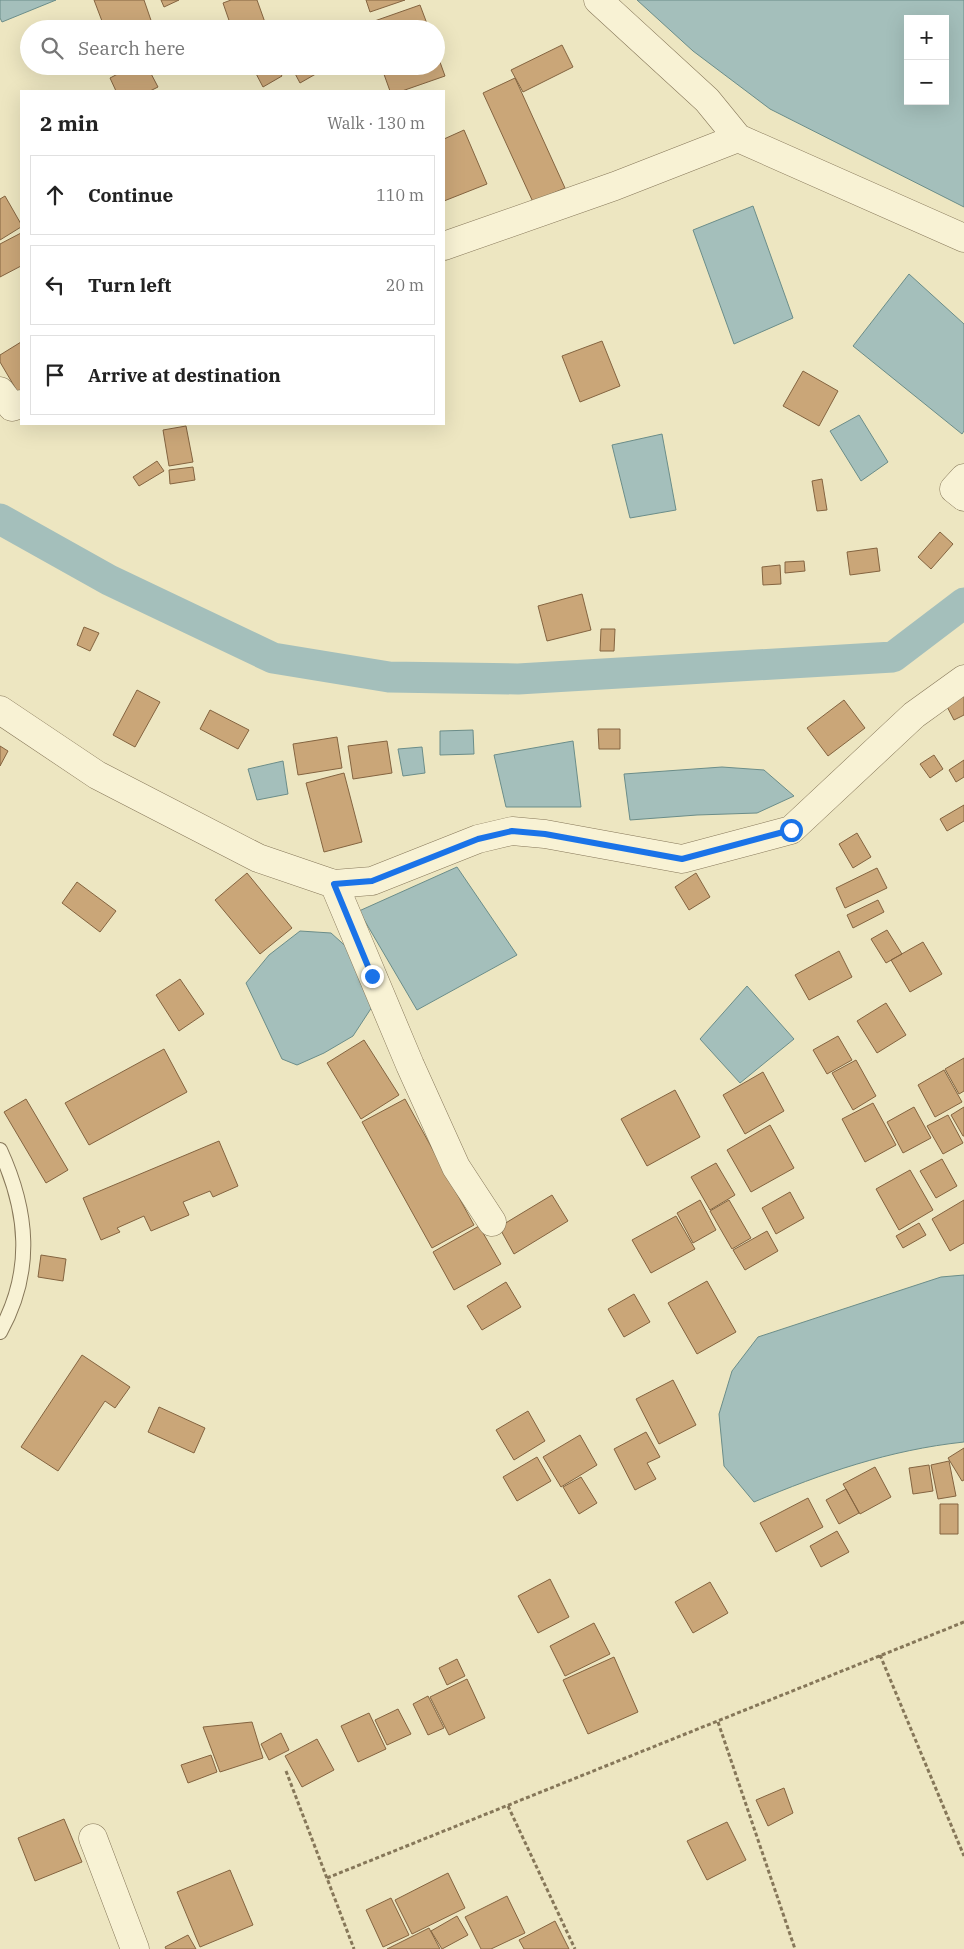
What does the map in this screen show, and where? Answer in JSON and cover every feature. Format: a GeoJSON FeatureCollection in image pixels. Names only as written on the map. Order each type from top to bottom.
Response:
{"type":"FeatureCollection","features":[{"type":"Feature","properties":{"kind":"street"},"geometry":{"type":"LineString","coordinates":[[598,0],[706,100],[738,138],[964,238]]}},
{"type":"Feature","properties":{"kind":"street"},"geometry":{"type":"LineString","coordinates":[[445,246],[615,186],[738,138]]}},
{"type":"Feature","properties":{"kind":"street"},"geometry":{"type":"LineString","coordinates":[[0,391],[12,407],[20,404]]}},
{"type":"Feature","properties":{"kind":"street"},"geometry":{"type":"LineString","coordinates":[[964,478],[954,488],[964,497]]}},
{"type":"Feature","properties":{"kind":"street"},"geometry":{"type":"LineString","coordinates":[[0,710],[97,775],[258,858],[334,884],[372,881],[478,839],[512,831],[545,834],[682,859],[791,830],[914,715],[964,679]]}},
{"type":"Feature","properties":{"kind":"street"},"geometry":{"type":"LineString","coordinates":[[334,884],[410,1065],[456,1167],[492,1222]]}},
{"type":"Feature","properties":{"kind":"street"},"geometry":{"type":"LineString","coordinates":[[93,1838],[135,1949]]}},
{"type":"Feature","properties":{"kind":"lane"},"geometry":{"type":"LineString","coordinates":[[0,1150],[11,1174],[20,1203],[24,1233],[17,1293],[0,1332]]}},
{"type":"Feature","properties":{"kind":"path"},"geometry":{"type":"LineString","coordinates":[[327,1878],[964,1622]]}},
{"type":"Feature","properties":{"kind":"path"},"geometry":{"type":"LineString","coordinates":[[880,1655],[964,1856]]}},
{"type":"Feature","properties":{"kind":"path"},"geometry":{"type":"LineString","coordinates":[[718,1722],[795,1949]]}},
{"type":"Feature","properties":{"kind":"path"},"geometry":{"type":"LineString","coordinates":[[286,1771],[354,1949]]}},
{"type":"Feature","properties":{"kind":"path"},"geometry":{"type":"LineString","coordinates":[[508,1806],[575,1949]]}},
{"type":"Feature","properties":{"kind":"water"},"geometry":{"type":"Polygon","coordinates":[[[0,0],[56,0],[2,22],[0,18],[0,0]]]}},
{"type":"Feature","properties":{"kind":"water"},"geometry":{"type":"Polygon","coordinates":[[[637,0],[964,0],[964,207],[770,109],[693,51],[637,0]]]}},
{"type":"Feature","properties":{"kind":"water"},"geometry":{"type":"Polygon","coordinates":[[[753,206],[793,318],[734,344],[693,230],[753,206]]]}},
{"type":"Feature","properties":{"kind":"water"},"geometry":{"type":"Polygon","coordinates":[[[909,274],[964,324],[964,431],[962,434],[853,346],[909,274]]]}},
{"type":"Feature","properties":{"kind":"water"},"geometry":{"type":"Polygon","coordinates":[[[859,415],[888,462],[861,481],[830,431],[859,415]]]}},
{"type":"Feature","properties":{"kind":"water"},"geometry":{"type":"Polygon","coordinates":[[[662,434],[676,510],[630,518],[612,445],[662,434]]]}},
{"type":"Feature","properties":{"kind":"water"},"geometry":{"type":"Polygon","coordinates":[[[473,730],[474,754],[440,755],[440,731],[473,730]]]}},
{"type":"Feature","properties":{"kind":"water"},"geometry":{"type":"Polygon","coordinates":[[[573,741],[581,807],[506,807],[494,755],[573,741]]]}},
{"type":"Feature","properties":{"kind":"water"},"geometry":{"type":"Polygon","coordinates":[[[422,747],[425,773],[403,776],[398,749],[422,747]]]}},
{"type":"Feature","properties":{"kind":"water"},"geometry":{"type":"Polygon","coordinates":[[[283,761],[288,794],[257,800],[248,769],[283,761]]]}},
{"type":"Feature","properties":{"kind":"water"},"geometry":{"type":"Polygon","coordinates":[[[722,767],[764,770],[794,796],[757,813],[630,820],[624,774],[722,767]]]}},
{"type":"Feature","properties":{"kind":"water"},"geometry":{"type":"Polygon","coordinates":[[[457,867],[517,955],[417,1010],[359,911],[457,867]]]}},
{"type":"Feature","properties":{"kind":"water"},"geometry":{"type":"Polygon","coordinates":[[[300,931],[331,933],[351,951],[372,1007],[353,1036],[324,1053],[297,1065],[282,1059],[246,983],[269,955],[300,931]]]}},
{"type":"Feature","properties":{"kind":"water"},"geometry":{"type":"Polygon","coordinates":[[[747,986],[794,1039],[740,1083],[700,1039],[747,986]]]}},
{"type":"Feature","properties":{"kind":"water"},"geometry":{"type":"Polygon","coordinates":[[[964,1275],[964,1442],[909,1451],[857,1464],[754,1502],[724,1466],[719,1414],[732,1371],[758,1337],[941,1277],[964,1275]]]}},
{"type":"Feature","properties":{"kind":"building"},"geometry":{"type":"Polygon","coordinates":[[[94,0],[144,0],[151,20],[102,20],[94,0]]]}},
{"type":"Feature","properties":{"kind":"building"},"geometry":{"type":"Polygon","coordinates":[[[161,0],[179,0],[164,7],[161,0]]]}},
{"type":"Feature","properties":{"kind":"building"},"geometry":{"type":"Polygon","coordinates":[[[231,0],[257,0],[264,20],[229,20],[223,3],[231,0]]]}},
{"type":"Feature","properties":{"kind":"building"},"geometry":{"type":"Polygon","coordinates":[[[366,0],[405,0],[370,12],[366,0]]]}},
{"type":"Feature","properties":{"kind":"building"},"geometry":{"type":"Polygon","coordinates":[[[420,5],[426,20],[377,20],[420,5]]]}},
{"type":"Feature","properties":{"kind":"building"},"geometry":{"type":"Polygon","coordinates":[[[562,45],[573,67],[523,92],[511,70],[562,45]]]}},
{"type":"Feature","properties":{"kind":"building"},"geometry":{"type":"Polygon","coordinates":[[[116,75],[152,75],[158,87],[152,90],[116,90],[110,78],[116,75]]]}},
{"type":"Feature","properties":{"kind":"building"},"geometry":{"type":"Polygon","coordinates":[[[257,75],[281,75],[282,76],[263,87],[257,75]]]}},
{"type":"Feature","properties":{"kind":"building"},"geometry":{"type":"Polygon","coordinates":[[[296,75],[314,75],[300,83],[296,75]]]}},
{"type":"Feature","properties":{"kind":"building"},"geometry":{"type":"Polygon","coordinates":[[[384,75],[445,76],[405,90],[390,90],[384,75]]]}},
{"type":"Feature","properties":{"kind":"building"},"geometry":{"type":"Polygon","coordinates":[[[515,78],[565,188],[533,202],[483,93],[515,78]]]}},
{"type":"Feature","properties":{"kind":"building"},"geometry":{"type":"Polygon","coordinates":[[[464,130],[487,184],[445,201],[445,139],[464,130]]]}},
{"type":"Feature","properties":{"kind":"building"},"geometry":{"type":"Polygon","coordinates":[[[5,196],[20,222],[20,228],[0,240],[0,199],[5,196]]]}},
{"type":"Feature","properties":{"kind":"building"},"geometry":{"type":"Polygon","coordinates":[[[20,234],[20,267],[0,277],[0,244],[20,234]]]}},
{"type":"Feature","properties":{"kind":"building"},"geometry":{"type":"Polygon","coordinates":[[[602,341],[620,386],[580,402],[562,356],[602,341]]]}},
{"type":"Feature","properties":{"kind":"building"},"geometry":{"type":"Polygon","coordinates":[[[20,343],[20,396],[0,362],[0,355],[20,343]]]}},
{"type":"Feature","properties":{"kind":"building"},"geometry":{"type":"Polygon","coordinates":[[[803,371],[838,391],[819,426],[783,406],[803,371]]]}},
{"type":"Feature","properties":{"kind":"building"},"geometry":{"type":"Polygon","coordinates":[[[186,426],[193,462],[169,466],[163,430],[186,426]]]}},
{"type":"Feature","properties":{"kind":"building"},"geometry":{"type":"Polygon","coordinates":[[[157,461],[164,471],[139,486],[133,477],[157,461]]]}},
{"type":"Feature","properties":{"kind":"building"},"geometry":{"type":"Polygon","coordinates":[[[193,467],[195,480],[170,484],[169,470],[193,467]]]}},
{"type":"Feature","properties":{"kind":"building"},"geometry":{"type":"Polygon","coordinates":[[[822,479],[827,510],[817,511],[812,481],[822,479]]]}},
{"type":"Feature","properties":{"kind":"building"},"geometry":{"type":"Polygon","coordinates":[[[940,532],[953,544],[931,569],[918,557],[940,532]]]}},
{"type":"Feature","properties":{"kind":"building"},"geometry":{"type":"Polygon","coordinates":[[[877,548],[880,571],[850,575],[847,552],[877,548]]]}},
{"type":"Feature","properties":{"kind":"building"},"geometry":{"type":"Polygon","coordinates":[[[804,561],[805,571],[785,573],[785,562],[804,561]]]}},
{"type":"Feature","properties":{"kind":"building"},"geometry":{"type":"Polygon","coordinates":[[[780,565],[781,584],[763,585],[762,567],[780,565]]]}},
{"type":"Feature","properties":{"kind":"building"},"geometry":{"type":"Polygon","coordinates":[[[582,594],[591,630],[547,641],[538,606],[582,594]]]}},
{"type":"Feature","properties":{"kind":"building"},"geometry":{"type":"Polygon","coordinates":[[[84,627],[99,633],[90,651],[77,645],[84,627]]]}},
{"type":"Feature","properties":{"kind":"building"},"geometry":{"type":"Polygon","coordinates":[[[601,629],[615,629],[614,651],[600,651],[601,629]]]}},
{"type":"Feature","properties":{"kind":"building"},"geometry":{"type":"Polygon","coordinates":[[[964,686],[964,715],[954,720],[942,697],[964,686]]]}},
{"type":"Feature","properties":{"kind":"building"},"geometry":{"type":"Polygon","coordinates":[[[137,690],[160,702],[135,747],[113,735],[137,690]]]}},
{"type":"Feature","properties":{"kind":"building"},"geometry":{"type":"Polygon","coordinates":[[[844,700],[865,728],[828,756],[807,728],[844,700]]]}},
{"type":"Feature","properties":{"kind":"building"},"geometry":{"type":"Polygon","coordinates":[[[210,710],[249,730],[238,749],[200,729],[210,710]]]}},
{"type":"Feature","properties":{"kind":"building"},"geometry":{"type":"Polygon","coordinates":[[[598,729],[620,729],[620,749],[599,749],[598,729]]]}},
{"type":"Feature","properties":{"kind":"building"},"geometry":{"type":"Polygon","coordinates":[[[337,737],[342,768],[298,775],[293,744],[337,737]]]}},
{"type":"Feature","properties":{"kind":"building"},"geometry":{"type":"Polygon","coordinates":[[[387,741],[392,773],[353,779],[348,746],[387,741]]]}},
{"type":"Feature","properties":{"kind":"building"},"geometry":{"type":"Polygon","coordinates":[[[0,746],[8,751],[0,766],[0,746]]]}},
{"type":"Feature","properties":{"kind":"building"},"geometry":{"type":"Polygon","coordinates":[[[934,755],[943,769],[930,778],[920,764],[934,755]]]}},
{"type":"Feature","properties":{"kind":"building"},"geometry":{"type":"Polygon","coordinates":[[[964,760],[964,777],[956,782],[949,770],[964,760]]]}},
{"type":"Feature","properties":{"kind":"building"},"geometry":{"type":"Polygon","coordinates":[[[344,773],[362,842],[324,852],[306,783],[344,773]]]}},
{"type":"Feature","properties":{"kind":"building"},"geometry":{"type":"Polygon","coordinates":[[[964,805],[964,821],[947,831],[940,819],[964,805]]]}},
{"type":"Feature","properties":{"kind":"building"},"geometry":{"type":"Polygon","coordinates":[[[857,833],[871,857],[853,868],[839,844],[857,833]]]}},
{"type":"Feature","properties":{"kind":"building"},"geometry":{"type":"Polygon","coordinates":[[[877,868],[887,888],[845,908],[836,888],[877,868]]]}},
{"type":"Feature","properties":{"kind":"building"},"geometry":{"type":"Polygon","coordinates":[[[247,873],[292,928],[260,954],[215,900],[247,873]]]}},
{"type":"Feature","properties":{"kind":"building"},"geometry":{"type":"Polygon","coordinates":[[[696,873],[710,897],[689,910],[675,887],[696,873]]]}},
{"type":"Feature","properties":{"kind":"building"},"geometry":{"type":"Polygon","coordinates":[[[77,882],[116,911],[100,932],[62,903],[77,882]]]}},
{"type":"Feature","properties":{"kind":"building"},"geometry":{"type":"Polygon","coordinates":[[[878,900],[884,912],[853,928],[847,915],[878,900]]]}},
{"type":"Feature","properties":{"kind":"building"},"geometry":{"type":"Polygon","coordinates":[[[887,930],[902,954],[886,963],[871,939],[887,930]]]}},
{"type":"Feature","properties":{"kind":"building"},"geometry":{"type":"Polygon","coordinates":[[[923,942],[942,974],[910,992],[891,960],[923,942]]]}},
{"type":"Feature","properties":{"kind":"building"},"geometry":{"type":"Polygon","coordinates":[[[839,951],[852,977],[809,1000],[795,975],[839,951]]]}},
{"type":"Feature","properties":{"kind":"building"},"geometry":{"type":"Polygon","coordinates":[[[180,979],[204,1014],[179,1031],[156,995],[180,979]]]}},
{"type":"Feature","properties":{"kind":"building"},"geometry":{"type":"Polygon","coordinates":[[[886,1003],[906,1035],[877,1053],[857,1021],[886,1003]]]}},
{"type":"Feature","properties":{"kind":"building"},"geometry":{"type":"Polygon","coordinates":[[[838,1036],[852,1060],[827,1074],[813,1050],[838,1036]]]}},
{"type":"Feature","properties":{"kind":"building"},"geometry":{"type":"Polygon","coordinates":[[[364,1040],[399,1095],[361,1119],[327,1063],[364,1040]]]}},
{"type":"Feature","properties":{"kind":"building"},"geometry":{"type":"Polygon","coordinates":[[[164,1049],[187,1092],[89,1145],[65,1103],[164,1049]]]}},
{"type":"Feature","properties":{"kind":"building"},"geometry":{"type":"Polygon","coordinates":[[[964,1058],[964,1091],[959,1094],[945,1069],[964,1058]]]}},
{"type":"Feature","properties":{"kind":"building"},"geometry":{"type":"Polygon","coordinates":[[[856,1060],[876,1096],[853,1110],[832,1073],[856,1060]]]}},
{"type":"Feature","properties":{"kind":"building"},"geometry":{"type":"Polygon","coordinates":[[[944,1070],[962,1102],[935,1117],[918,1085],[944,1070]]]}},
{"type":"Feature","properties":{"kind":"building"},"geometry":{"type":"Polygon","coordinates":[[[763,1072],[784,1111],[745,1134],[723,1095],[763,1072]]]}},
{"type":"Feature","properties":{"kind":"building"},"geometry":{"type":"Polygon","coordinates":[[[675,1090],[700,1137],[647,1166],[621,1119],[675,1090]]]}},
{"type":"Feature","properties":{"kind":"building"},"geometry":{"type":"Polygon","coordinates":[[[26,1099],[68,1170],[46,1183],[4,1112],[26,1099]]]}},
{"type":"Feature","properties":{"kind":"building"},"geometry":{"type":"Polygon","coordinates":[[[405,1099],[474,1225],[432,1248],[362,1122],[405,1099]]]}},
{"type":"Feature","properties":{"kind":"building"},"geometry":{"type":"Polygon","coordinates":[[[873,1103],[896,1145],[865,1162],[842,1119],[873,1103]]]}},
{"type":"Feature","properties":{"kind":"building"},"geometry":{"type":"Polygon","coordinates":[[[914,1107],[931,1138],[903,1153],[887,1122],[914,1107]]]}},
{"type":"Feature","properties":{"kind":"building"},"geometry":{"type":"Polygon","coordinates":[[[964,1107],[964,1136],[963,1136],[951,1115],[964,1107]]]}},
{"type":"Feature","properties":{"kind":"building"},"geometry":{"type":"Polygon","coordinates":[[[948,1115],[963,1143],[943,1154],[927,1126],[948,1115]]]}},
{"type":"Feature","properties":{"kind":"building"},"geometry":{"type":"Polygon","coordinates":[[[770,1125],[794,1168],[751,1192],[727,1150],[770,1125]]]}},
{"type":"Feature","properties":{"kind":"building"},"geometry":{"type":"Polygon","coordinates":[[[219,1141],[238,1186],[213,1197],[210,1191],[183,1202],[189,1215],[151,1231],[144,1216],[117,1228],[120,1232],[101,1240],[83,1198],[219,1141]]]}},
{"type":"Feature","properties":{"kind":"building"},"geometry":{"type":"Polygon","coordinates":[[[942,1159],[957,1186],[936,1198],[920,1171],[942,1159]]]}},
{"type":"Feature","properties":{"kind":"building"},"geometry":{"type":"Polygon","coordinates":[[[716,1163],[735,1195],[710,1210],[691,1177],[716,1163]]]}},
{"type":"Feature","properties":{"kind":"building"},"geometry":{"type":"Polygon","coordinates":[[[910,1170],[933,1210],[899,1230],[876,1189],[910,1170]]]}},
{"type":"Feature","properties":{"kind":"building"},"geometry":{"type":"Polygon","coordinates":[[[790,1192],[804,1218],[776,1234],[762,1208],[790,1192]]]}},
{"type":"Feature","properties":{"kind":"building"},"geometry":{"type":"Polygon","coordinates":[[[552,1195],[568,1221],[514,1254],[499,1227],[552,1195]]]}},
{"type":"Feature","properties":{"kind":"building"},"geometry":{"type":"Polygon","coordinates":[[[700,1200],[716,1230],[693,1243],[677,1213],[700,1200]]]}},
{"type":"Feature","properties":{"kind":"building"},"geometry":{"type":"Polygon","coordinates":[[[729,1200],[751,1238],[732,1249],[710,1211],[729,1200]]]}},
{"type":"Feature","properties":{"kind":"building"},"geometry":{"type":"Polygon","coordinates":[[[964,1200],[964,1243],[950,1251],[932,1219],[964,1200]]]}},
{"type":"Feature","properties":{"kind":"building"},"geometry":{"type":"Polygon","coordinates":[[[676,1216],[695,1249],[651,1273],[632,1240],[676,1216]]]}},
{"type":"Feature","properties":{"kind":"building"},"geometry":{"type":"Polygon","coordinates":[[[919,1223],[926,1235],[903,1248],[896,1236],[919,1223]]]}},
{"type":"Feature","properties":{"kind":"building"},"geometry":{"type":"Polygon","coordinates":[[[479,1226],[501,1264],[454,1290],[433,1252],[479,1226]]]}},
{"type":"Feature","properties":{"kind":"building"},"geometry":{"type":"Polygon","coordinates":[[[767,1231],[778,1251],[745,1270],[733,1250],[767,1231]]]}},
{"type":"Feature","properties":{"kind":"building"},"geometry":{"type":"Polygon","coordinates":[[[41,1255],[66,1259],[63,1281],[38,1277],[41,1255]]]}},
{"type":"Feature","properties":{"kind":"building"},"geometry":{"type":"Polygon","coordinates":[[[707,1281],[736,1332],[697,1354],[668,1303],[707,1281]]]}},
{"type":"Feature","properties":{"kind":"building"},"geometry":{"type":"Polygon","coordinates":[[[506,1282],[521,1307],[482,1330],[467,1306],[506,1282]]]}},
{"type":"Feature","properties":{"kind":"building"},"geometry":{"type":"Polygon","coordinates":[[[634,1294],[650,1322],[624,1337],[608,1309],[634,1294]]]}},
{"type":"Feature","properties":{"kind":"building"},"geometry":{"type":"Polygon","coordinates":[[[82,1355],[130,1387],[115,1408],[105,1401],[58,1471],[21,1447],[82,1355]]]}},
{"type":"Feature","properties":{"kind":"building"},"geometry":{"type":"Polygon","coordinates":[[[673,1380],[696,1425],[659,1444],[636,1399],[673,1380]]]}},
{"type":"Feature","properties":{"kind":"building"},"geometry":{"type":"Polygon","coordinates":[[[159,1407],[205,1428],[194,1453],[148,1432],[159,1407]]]}},
{"type":"Feature","properties":{"kind":"building"},"geometry":{"type":"Polygon","coordinates":[[[528,1411],[545,1441],[514,1460],[496,1430],[528,1411]]]}},
{"type":"Feature","properties":{"kind":"building"},"geometry":{"type":"Polygon","coordinates":[[[646,1432],[660,1457],[647,1463],[656,1479],[635,1490],[614,1449],[646,1432]]]}},
{"type":"Feature","properties":{"kind":"building"},"geometry":{"type":"Polygon","coordinates":[[[580,1435],[597,1465],[561,1487],[543,1457],[580,1435]]]}},
{"type":"Feature","properties":{"kind":"building"},"geometry":{"type":"Polygon","coordinates":[[[964,1448],[964,1480],[962,1481],[948,1458],[964,1448]]]}},
{"type":"Feature","properties":{"kind":"building"},"geometry":{"type":"Polygon","coordinates":[[[537,1457],[551,1481],[517,1501],[503,1477],[537,1457]]]}},
{"type":"Feature","properties":{"kind":"building"},"geometry":{"type":"Polygon","coordinates":[[[949,1461],[956,1496],[938,1499],[931,1465],[949,1461]]]}},
{"type":"Feature","properties":{"kind":"building"},"geometry":{"type":"Polygon","coordinates":[[[929,1465],[933,1491],[913,1494],[909,1468],[929,1465]]]}},
{"type":"Feature","properties":{"kind":"building"},"geometry":{"type":"Polygon","coordinates":[[[875,1467],[891,1497],[860,1514],[843,1484],[875,1467]]]}},
{"type":"Feature","properties":{"kind":"building"},"geometry":{"type":"Polygon","coordinates":[[[581,1477],[597,1503],[579,1514],[563,1487],[581,1477]]]}},
{"type":"Feature","properties":{"kind":"building"},"geometry":{"type":"Polygon","coordinates":[[[846,1489],[859,1513],[839,1524],[826,1500],[846,1489]]]}},
{"type":"Feature","properties":{"kind":"building"},"geometry":{"type":"Polygon","coordinates":[[[808,1498],[823,1527],[776,1552],[760,1523],[808,1498]]]}},
{"type":"Feature","properties":{"kind":"building"},"geometry":{"type":"Polygon","coordinates":[[[940,1504],[958,1504],[958,1534],[940,1534],[940,1504]]]}},
{"type":"Feature","properties":{"kind":"building"},"geometry":{"type":"Polygon","coordinates":[[[837,1531],[849,1552],[821,1567],[810,1546],[837,1531]]]}},
{"type":"Feature","properties":{"kind":"building"},"geometry":{"type":"Polygon","coordinates":[[[550,1579],[569,1617],[538,1633],[518,1596],[550,1579]]]}},
{"type":"Feature","properties":{"kind":"building"},"geometry":{"type":"Polygon","coordinates":[[[710,1582],[728,1613],[693,1633],[675,1602],[710,1582]]]}},
{"type":"Feature","properties":{"kind":"building"},"geometry":{"type":"Polygon","coordinates":[[[594,1623],[610,1654],[565,1676],[550,1646],[594,1623]]]}},
{"type":"Feature","properties":{"kind":"building"},"geometry":{"type":"Polygon","coordinates":[[[614,1657],[638,1712],[588,1734],[563,1680],[614,1657]]]}},
{"type":"Feature","properties":{"kind":"building"},"geometry":{"type":"Polygon","coordinates":[[[457,1659],[465,1676],[447,1685],[439,1668],[457,1659]]]}},
{"type":"Feature","properties":{"kind":"building"},"geometry":{"type":"Polygon","coordinates":[[[467,1679],[485,1718],[449,1735],[430,1697],[467,1679]]]}},
{"type":"Feature","properties":{"kind":"building"},"geometry":{"type":"Polygon","coordinates":[[[428,1696],[444,1728],[428,1735],[413,1704],[428,1696]]]}},
{"type":"Feature","properties":{"kind":"building"},"geometry":{"type":"Polygon","coordinates":[[[398,1709],[411,1734],[387,1745],[375,1720],[398,1709]]]}},
{"type":"Feature","properties":{"kind":"building"},"geometry":{"type":"Polygon","coordinates":[[[369,1713],[386,1749],[358,1762],[341,1726],[369,1713]]]}},
{"type":"Feature","properties":{"kind":"building"},"geometry":{"type":"Polygon","coordinates":[[[252,1722],[263,1758],[220,1772],[203,1727],[252,1722]]]}},
{"type":"Feature","properties":{"kind":"building"},"geometry":{"type":"Polygon","coordinates":[[[281,1733],[289,1750],[269,1760],[261,1744],[281,1733]]]}},
{"type":"Feature","properties":{"kind":"building"},"geometry":{"type":"Polygon","coordinates":[[[317,1739],[334,1770],[302,1787],[285,1756],[317,1739]]]}},
{"type":"Feature","properties":{"kind":"building"},"geometry":{"type":"Polygon","coordinates":[[[211,1755],[217,1772],[188,1783],[181,1765],[211,1755]]]}},
{"type":"Feature","properties":{"kind":"building"},"geometry":{"type":"Polygon","coordinates":[[[784,1788],[793,1813],[768,1826],[756,1800],[784,1788]]]}},
{"type":"Feature","properties":{"kind":"building"},"geometry":{"type":"Polygon","coordinates":[[[64,1819],[82,1862],[35,1881],[18,1838],[64,1819]]]}},
{"type":"Feature","properties":{"kind":"building"},"geometry":{"type":"Polygon","coordinates":[[[727,1822],[746,1860],[707,1880],[687,1841],[727,1822]]]}},
{"type":"Feature","properties":{"kind":"building"},"geometry":{"type":"Polygon","coordinates":[[[230,1870],[253,1925],[200,1947],[177,1892],[230,1870]]]}},
{"type":"Feature","properties":{"kind":"building"},"geometry":{"type":"Polygon","coordinates":[[[448,1873],[465,1908],[412,1934],[395,1900],[448,1873]]]}},
{"type":"Feature","properties":{"kind":"building"},"geometry":{"type":"Polygon","coordinates":[[[507,1896],[525,1933],[491,1949],[481,1949],[465,1917],[507,1896]]]}},
{"type":"Feature","properties":{"kind":"building"},"geometry":{"type":"Polygon","coordinates":[[[391,1898],[409,1935],[383,1947],[366,1910],[391,1898]]]}},
{"type":"Feature","properties":{"kind":"building"},"geometry":{"type":"Polygon","coordinates":[[[457,1916],[468,1935],[442,1949],[431,1931],[457,1916]]]}},
{"type":"Feature","properties":{"kind":"building"},"geometry":{"type":"Polygon","coordinates":[[[555,1921],[569,1949],[524,1949],[519,1940],[555,1921]]]}},
{"type":"Feature","properties":{"kind":"building"},"geometry":{"type":"Polygon","coordinates":[[[429,1928],[440,1949],[387,1949],[429,1928]]]}},
{"type":"Feature","properties":{"kind":"building"},"geometry":{"type":"Polygon","coordinates":[[[188,1935],[196,1949],[166,1949],[165,1947],[188,1935]]]}},
{"type":"Feature","properties":{"kind":"waterway"},"geometry":{"type":"LineString","coordinates":[[0,519],[109,580],[273,658],[389,677],[518,679],[893,657],[964,603]]}},
{"type":"Feature","properties":{"kind":"route"},"geometry":{"type":"LineString","coordinates":[[372,976],[334,884],[372,881],[478,839],[512,831],[545,834],[682,859],[791,830]]}}]}
